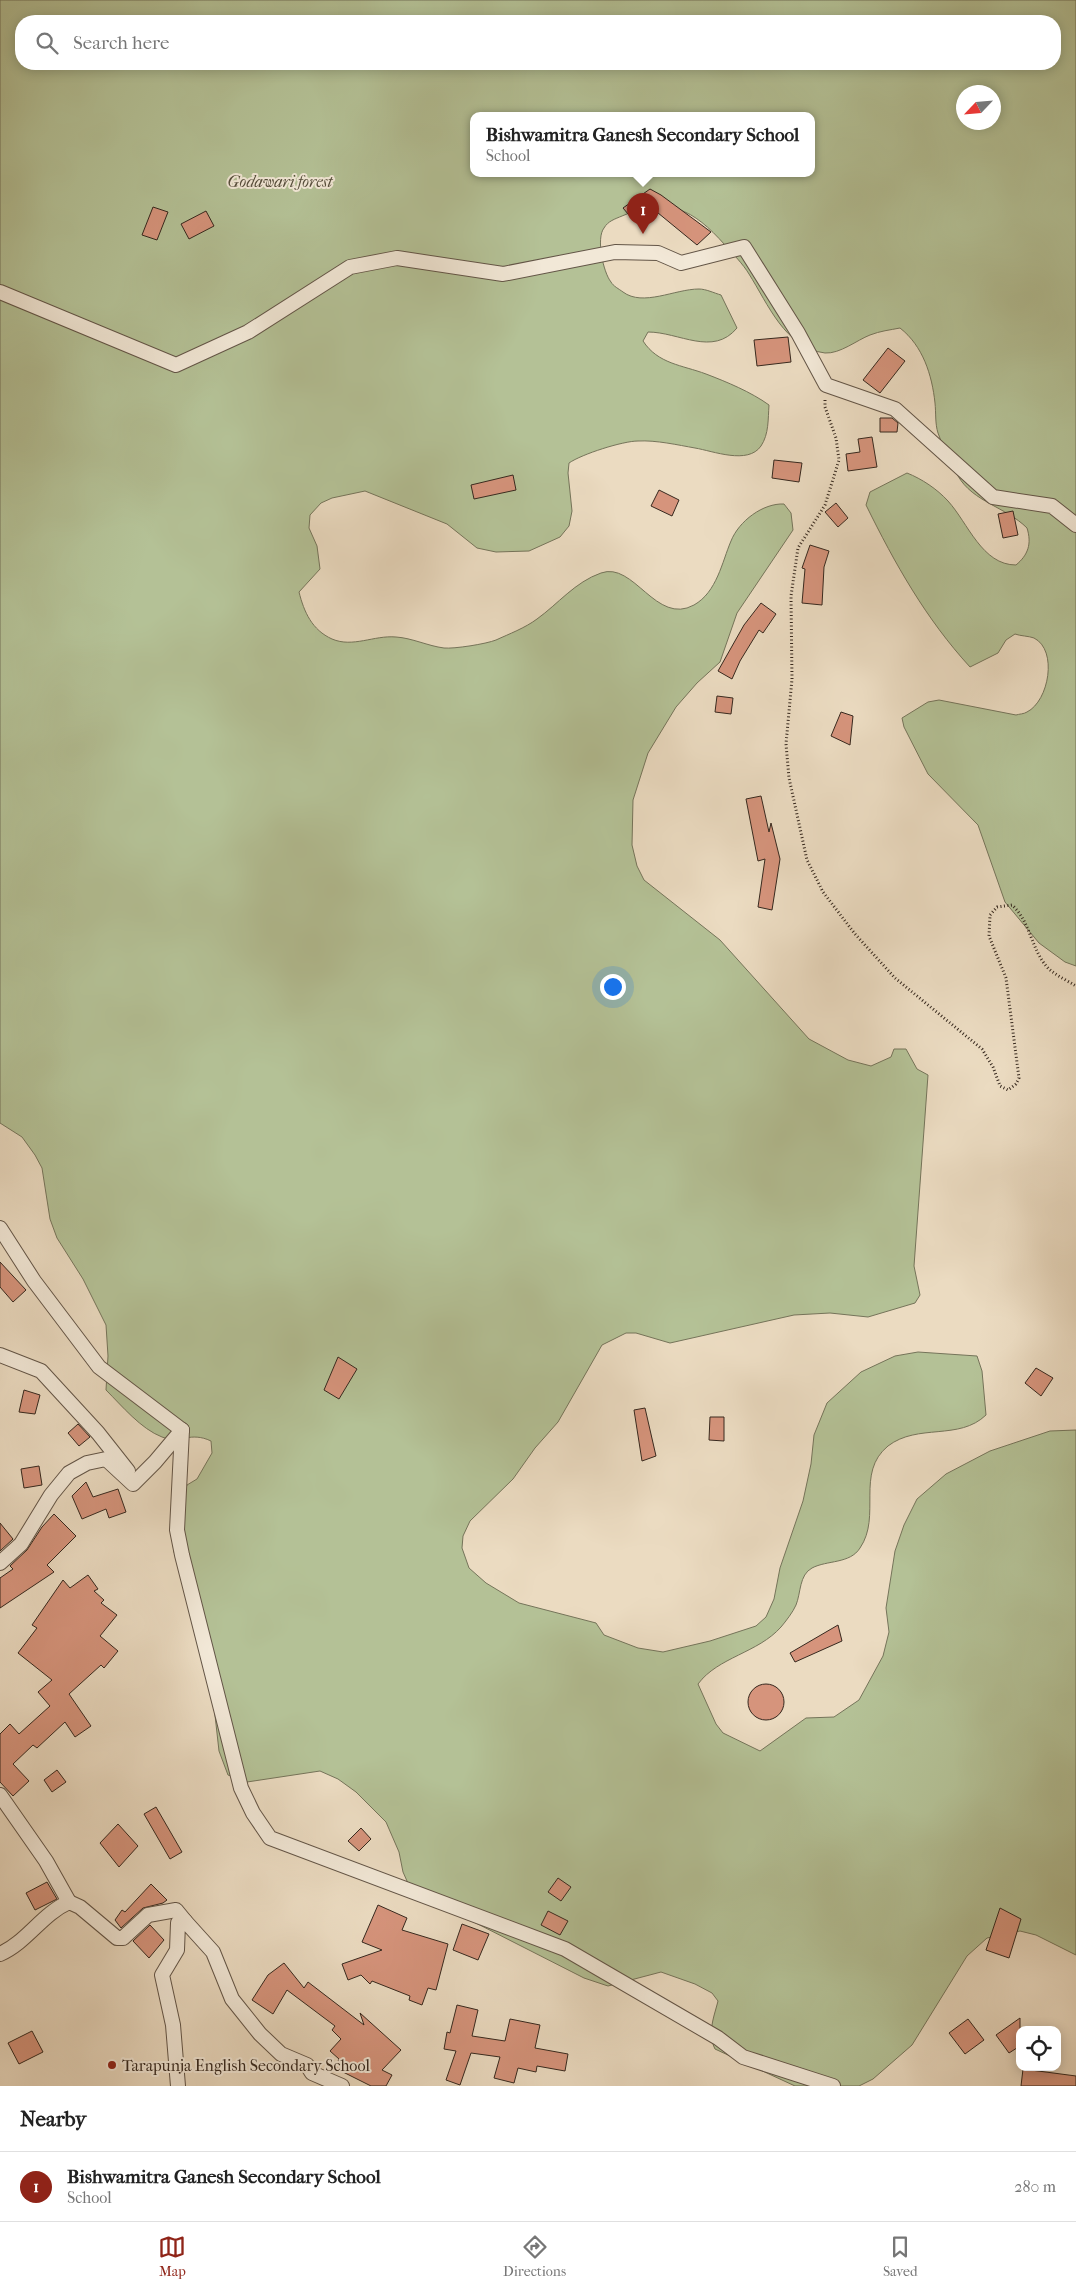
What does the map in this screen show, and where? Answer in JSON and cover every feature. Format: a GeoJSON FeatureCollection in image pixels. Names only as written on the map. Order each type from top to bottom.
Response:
{"type":"FeatureCollection","features":[{"type":"Feature","properties":{"kind":"street"},"geometry":{"type":"LineString","coordinates":[[0,292],[176,365],[248,332],[350,267],[397,258],[503,274],[615,252],[658,253],[682,263],[744,247],[798,333],[826,385],[895,409],[993,497],[1052,506],[1076,526]]}},
{"type":"Feature","properties":{"kind":"street"},"geometry":{"type":"LineString","coordinates":[[0,1228],[34,1281],[98,1367],[182,1430]]}},
{"type":"Feature","properties":{"kind":"street"},"geometry":{"type":"LineString","coordinates":[[0,1355],[41,1372],[98,1432],[127,1470],[133,1484]]}},
{"type":"Feature","properties":{"kind":"street"},"geometry":{"type":"LineString","coordinates":[[133,1484],[155,1462],[182,1430]]}},
{"type":"Feature","properties":{"kind":"street"},"geometry":{"type":"LineString","coordinates":[[182,1430],[177,1530],[182,1555],[242,1788],[253,1813],[270,1838],[565,1949],[718,2038],[742,2057],[833,2086]]}},
{"type":"Feature","properties":{"kind":"street"},"geometry":{"type":"LineString","coordinates":[[0,1563],[21,1544],[51,1495],[69,1473],[87,1463],[106,1459],[133,1484]]}},
{"type":"Feature","properties":{"kind":"street"},"geometry":{"type":"LineString","coordinates":[[0,1795],[46,1861],[69,1902],[94,1918],[117,1938],[123,1938],[148,1915],[176,1910],[213,1952],[232,1999],[260,2034],[281,2054],[307,2065],[312,2073],[342,2086]]}},
{"type":"Feature","properties":{"kind":"street"},"geometry":{"type":"LineString","coordinates":[[0,1954],[21,1939],[47,1914],[69,1902]]}},
{"type":"Feature","properties":{"kind":"street"},"geometry":{"type":"LineString","coordinates":[[178,2086],[173,2024],[162,1975],[177,1950],[178,1923],[185,1921]]}},
{"type":"Feature","properties":{"kind":"path"},"geometry":{"type":"LineString","coordinates":[[826,385],[825,407],[836,438],[839,460],[825,504],[798,548],[791,596],[792,679],[786,744],[789,778],[807,860],[823,892],[855,934],[895,978],[982,1049],[994,1066],[1000,1086],[1008,1090],[1016,1084],[1019,1078],[1017,1058],[1006,978],[988,936],[990,915],[998,907],[1012,905],[1021,913],[1039,954],[1050,969],[1076,986]]}},
{"type":"Feature","properties":{"kind":"green space","name":"Godawari forest"},"geometry":{"type":"Polygon","coordinates":[[[0,0],[1076,0],[1076,966],[1065,962],[1039,943],[1005,902],[978,825],[928,774],[904,727],[902,718],[928,702],[939,700],[1016,715],[1026,713],[1035,706],[1045,687],[1048,675],[1046,653],[1041,644],[1034,638],[1015,634],[1006,640],[998,653],[970,667],[939,630],[912,590],[866,505],[870,492],[907,473],[929,485],[948,501],[985,551],[1004,563],[1016,565],[1028,549],[1027,528],[972,492],[958,476],[947,455],[936,426],[934,392],[929,372],[915,343],[908,335],[900,328],[881,332],[831,353],[811,349],[799,343],[779,323],[741,263],[702,222],[690,215],[666,207],[653,207],[638,210],[612,220],[606,226],[601,239],[605,271],[615,286],[631,296],[640,298],[650,298],[699,289],[721,295],[737,328],[728,336],[717,341],[706,342],[648,332],[643,341],[649,349],[663,359],[730,384],[769,405],[768,426],[761,446],[755,452],[739,456],[667,443],[638,441],[613,446],[575,459],[569,463],[568,473],[572,511],[569,526],[560,537],[529,551],[496,552],[477,548],[447,524],[365,491],[332,498],[321,503],[310,515],[309,528],[317,546],[320,569],[299,592],[303,607],[310,620],[319,631],[332,639],[356,642],[396,637],[444,648],[470,646],[496,640],[517,631],[537,619],[583,582],[601,573],[613,572],[624,576],[668,607],[680,609],[694,605],[702,599],[713,585],[731,541],[746,520],[760,510],[776,504],[784,504],[791,513],[793,530],[737,613],[720,662],[697,683],[676,707],[648,753],[633,800],[632,845],[637,866],[644,880],[720,940],[809,1039],[848,1060],[871,1066],[891,1057],[894,1049],[906,1049],[917,1069],[928,1075],[914,1266],[920,1295],[915,1303],[868,1317],[830,1313],[794,1315],[670,1343],[636,1333],[626,1333],[602,1345],[558,1422],[535,1448],[513,1479],[470,1521],[463,1536],[462,1548],[469,1568],[486,1583],[519,1603],[596,1623],[604,1635],[638,1648],[663,1652],[710,1641],[756,1626],[766,1617],[774,1599],[780,1568],[803,1501],[811,1464],[814,1435],[827,1403],[861,1372],[895,1356],[918,1352],[977,1356],[982,1371],[986,1415],[964,1428],[912,1435],[888,1446],[878,1457],[873,1469],[870,1482],[869,1522],[866,1536],[860,1548],[850,1557],[812,1568],[808,1571],[803,1580],[796,1605],[781,1627],[761,1643],[716,1667],[698,1684],[716,1724],[723,1733],[760,1751],[806,1718],[834,1717],[859,1700],[883,1656],[889,1632],[886,1608],[895,1551],[904,1525],[917,1499],[946,1474],[990,1451],[1050,1431],[1076,1430],[1076,1955],[1036,1935],[1020,1931],[987,1938],[967,1956],[912,2045],[873,2079],[859,2086],[795,2086],[715,2049],[711,2031],[718,2001],[712,1993],[695,1984],[661,1972],[608,1986],[584,1978],[411,1890],[403,1872],[399,1852],[386,1822],[356,1792],[338,1779],[320,1771],[247,1782],[228,1775],[219,1751],[205,1626],[174,1552],[171,1529],[187,1485],[197,1479],[212,1453],[211,1441],[197,1437],[169,1439],[162,1437],[147,1429],[106,1390],[108,1356],[106,1325],[83,1279],[57,1238],[50,1219],[42,1168],[22,1137],[0,1123],[0,0]]]}},
{"type":"Feature","properties":{"kind":"building"},"geometry":{"type":"Polygon","coordinates":[[[650,189],[711,232],[697,245],[652,208],[634,221],[623,208],[650,189]]]}},
{"type":"Feature","properties":{"kind":"building"},"geometry":{"type":"Polygon","coordinates":[[[153,207],[168,212],[157,240],[142,235],[153,207]]]}},
{"type":"Feature","properties":{"kind":"building"},"geometry":{"type":"Polygon","coordinates":[[[206,211],[214,226],[189,239],[181,224],[206,211]]]}},
{"type":"Feature","properties":{"kind":"building"},"geometry":{"type":"Polygon","coordinates":[[[788,337],[791,362],[757,366],[754,340],[788,337]]]}},
{"type":"Feature","properties":{"kind":"building"},"geometry":{"type":"Polygon","coordinates":[[[888,348],[905,361],[880,393],[863,380],[888,348]]]}},
{"type":"Feature","properties":{"kind":"building"},"geometry":{"type":"Polygon","coordinates":[[[880,418],[892,418],[898,423],[897,432],[880,432],[880,418]]]}},
{"type":"Feature","properties":{"kind":"building"},"geometry":{"type":"Polygon","coordinates":[[[872,437],[877,467],[848,471],[846,454],[860,452],[858,439],[872,437]]]}},
{"type":"Feature","properties":{"kind":"building"},"geometry":{"type":"Polygon","coordinates":[[[774,460],[802,463],[799,482],[772,478],[774,460]]]}},
{"type":"Feature","properties":{"kind":"building"},"geometry":{"type":"Polygon","coordinates":[[[513,475],[516,490],[474,499],[471,485],[513,475]]]}},
{"type":"Feature","properties":{"kind":"building"},"geometry":{"type":"Polygon","coordinates":[[[659,490],[679,500],[672,516],[651,506],[659,490]]]}},
{"type":"Feature","properties":{"kind":"building"},"geometry":{"type":"Polygon","coordinates":[[[836,503],[848,518],[838,527],[825,512],[836,503]]]}},
{"type":"Feature","properties":{"kind":"building"},"geometry":{"type":"Polygon","coordinates":[[[1013,511],[1018,535],[1003,538],[998,514],[1013,511]]]}},
{"type":"Feature","properties":{"kind":"building"},"geometry":{"type":"Polygon","coordinates":[[[810,545],[829,551],[824,567],[822,605],[802,603],[805,569],[802,568],[810,545]]]}},
{"type":"Feature","properties":{"kind":"building"},"geometry":{"type":"Polygon","coordinates":[[[761,603],[776,614],[763,633],[759,630],[740,661],[732,679],[718,671],[744,625],[761,603]]]}},
{"type":"Feature","properties":{"kind":"building"},"geometry":{"type":"Polygon","coordinates":[[[717,696],[733,698],[731,714],[715,712],[717,696]]]}},
{"type":"Feature","properties":{"kind":"building"},"geometry":{"type":"Polygon","coordinates":[[[841,712],[853,716],[850,745],[831,736],[841,712]]]}},
{"type":"Feature","properties":{"kind":"building"},"geometry":{"type":"Polygon","coordinates":[[[761,796],[769,832],[771,823],[780,859],[772,910],[758,907],[765,859],[758,861],[746,799],[761,796]]]}},
{"type":"Feature","properties":{"kind":"building"},"geometry":{"type":"Polygon","coordinates":[[[0,1262],[26,1290],[13,1302],[0,1287],[0,1262]]]}},
{"type":"Feature","properties":{"kind":"building"},"geometry":{"type":"Polygon","coordinates":[[[338,1357],[357,1369],[339,1399],[324,1390],[338,1357]]]}},
{"type":"Feature","properties":{"kind":"building"},"geometry":{"type":"Polygon","coordinates":[[[1036,1368],[1053,1378],[1041,1396],[1025,1383],[1036,1368]]]}},
{"type":"Feature","properties":{"kind":"building"},"geometry":{"type":"Polygon","coordinates":[[[24,1390],[40,1395],[35,1414],[19,1412],[24,1390]]]}},
{"type":"Feature","properties":{"kind":"building"},"geometry":{"type":"Polygon","coordinates":[[[645,1408],[656,1456],[642,1461],[634,1410],[645,1408]]]}},
{"type":"Feature","properties":{"kind":"building"},"geometry":{"type":"Polygon","coordinates":[[[710,1417],[724,1417],[724,1441],[709,1440],[710,1417]]]}},
{"type":"Feature","properties":{"kind":"building"},"geometry":{"type":"Polygon","coordinates":[[[78,1424],[90,1437],[79,1446],[68,1433],[78,1424]]]}},
{"type":"Feature","properties":{"kind":"building"},"geometry":{"type":"Polygon","coordinates":[[[39,1466],[42,1485],[24,1488],[21,1469],[39,1466]]]}},
{"type":"Feature","properties":{"kind":"building"},"geometry":{"type":"Polygon","coordinates":[[[86,1482],[93,1497],[118,1489],[126,1512],[109,1518],[106,1509],[82,1519],[72,1496],[86,1482]]]}},
{"type":"Feature","properties":{"kind":"building"},"geometry":{"type":"Polygon","coordinates":[[[54,1514],[76,1536],[47,1565],[54,1572],[0,1608],[0,1578],[13,1569],[10,1566],[27,1550],[42,1527],[54,1514]]]}},
{"type":"Feature","properties":{"kind":"building"},"geometry":{"type":"Polygon","coordinates":[[[0,1523],[13,1539],[0,1551],[0,1523]]]}},
{"type":"Feature","properties":{"kind":"building"},"geometry":{"type":"Polygon","coordinates":[[[88,1575],[98,1589],[94,1591],[104,1600],[101,1603],[117,1615],[100,1636],[118,1651],[104,1668],[101,1665],[69,1694],[91,1726],[75,1737],[65,1722],[37,1748],[33,1745],[13,1764],[29,1781],[13,1796],[0,1782],[0,1734],[10,1724],[19,1734],[50,1706],[38,1692],[52,1680],[18,1653],[37,1628],[32,1625],[63,1580],[70,1588],[88,1575]]]}},
{"type":"Feature","properties":{"kind":"building"},"geometry":{"type":"Polygon","coordinates":[[[838,1625],[842,1641],[795,1662],[790,1653],[838,1625]]]}},
{"type":"Feature","properties":{"kind":"building"},"geometry":{"type":"Polygon","coordinates":[[[766,1684],[773,1685],[779,1689],[783,1695],[783,1709],[779,1715],[773,1719],[766,1720],[759,1719],[753,1715],[749,1709],[748,1702],[749,1695],[753,1689],[759,1685],[766,1684]]]}},
{"type":"Feature","properties":{"kind":"building"},"geometry":{"type":"Polygon","coordinates":[[[57,1770],[66,1782],[52,1792],[44,1780],[57,1770]]]}},
{"type":"Feature","properties":{"kind":"building"},"geometry":{"type":"Polygon","coordinates":[[[156,1807],[182,1852],[170,1859],[144,1814],[156,1807]]]}},
{"type":"Feature","properties":{"kind":"building"},"geometry":{"type":"Polygon","coordinates":[[[118,1824],[138,1846],[119,1867],[100,1843],[118,1824]]]}},
{"type":"Feature","properties":{"kind":"building"},"geometry":{"type":"Polygon","coordinates":[[[361,1828],[371,1839],[359,1851],[348,1841],[361,1828]]]}},
{"type":"Feature","properties":{"kind":"building"},"geometry":{"type":"Polygon","coordinates":[[[558,1878],[571,1887],[561,1901],[548,1892],[558,1878]]]}},
{"type":"Feature","properties":{"kind":"building"},"geometry":{"type":"Polygon","coordinates":[[[47,1882],[57,1899],[35,1910],[26,1893],[47,1882]]]}},
{"type":"Feature","properties":{"kind":"building"},"geometry":{"type":"Polygon","coordinates":[[[151,1884],[167,1900],[163,1903],[143,1908],[121,1928],[115,1920],[122,1910],[125,1912],[151,1884]]]}},
{"type":"Feature","properties":{"kind":"building"},"geometry":{"type":"Polygon","coordinates":[[[378,1905],[407,1918],[402,1930],[448,1944],[436,1990],[428,1988],[422,2005],[409,2000],[410,1996],[372,1981],[370,1984],[361,1975],[348,1980],[342,1964],[382,1950],[362,1942],[378,1905]]]}},
{"type":"Feature","properties":{"kind":"building"},"geometry":{"type":"Polygon","coordinates":[[[1000,1908],[1021,1919],[1009,1958],[986,1950],[1000,1908]]]}},
{"type":"Feature","properties":{"kind":"building"},"geometry":{"type":"Polygon","coordinates":[[[548,1911],[568,1921],[560,1935],[541,1925],[548,1911]]]}},
{"type":"Feature","properties":{"kind":"building"},"geometry":{"type":"Polygon","coordinates":[[[462,1924],[489,1934],[478,1960],[453,1950],[462,1924]]]}},
{"type":"Feature","properties":{"kind":"building"},"geometry":{"type":"Polygon","coordinates":[[[150,1925],[164,1940],[149,1958],[133,1941],[150,1925]]]}},
{"type":"Feature","properties":{"kind":"building"},"geometry":{"type":"Polygon","coordinates":[[[284,1963],[304,1988],[308,1982],[364,2025],[360,2013],[401,2050],[382,2070],[392,2075],[386,2086],[371,2086],[335,2068],[339,2059],[330,2051],[341,2039],[332,2030],[335,2026],[287,1990],[273,2014],[252,2000],[268,1975],[284,1963]]]}},
{"type":"Feature","properties":{"kind":"building"},"geometry":{"type":"Polygon","coordinates":[[[457,2005],[478,2010],[472,2036],[505,2041],[510,2019],[540,2025],[535,2048],[568,2054],[565,2071],[537,2066],[536,2072],[518,2068],[514,2083],[494,2078],[500,2057],[471,2053],[460,2085],[446,2080],[456,2051],[444,2049],[447,2032],[450,2033],[457,2005]]]}},
{"type":"Feature","properties":{"kind":"building"},"geometry":{"type":"Polygon","coordinates":[[[1020,2018],[1020,2026],[1016,2026],[1016,2049],[1009,2053],[996,2035],[1020,2018]]]}},
{"type":"Feature","properties":{"kind":"building"},"geometry":{"type":"Polygon","coordinates":[[[968,2019],[984,2040],[965,2054],[949,2033],[968,2019]]]}},
{"type":"Feature","properties":{"kind":"building"},"geometry":{"type":"Polygon","coordinates":[[[32,2031],[43,2052],[19,2064],[8,2043],[32,2031]]]}},
{"type":"Feature","properties":{"kind":"building"},"geometry":{"type":"Polygon","coordinates":[[[1023,2071],[1076,2076],[1076,2086],[1021,2086],[1023,2071]]]}},
{"type":"Feature","properties":{"kind":"place","name":"Bishwamitra Ganesh Secondary School"},"geometry":{"type":"Point","coordinates":[643,234]}},
{"type":"Feature","properties":{"kind":"place","name":"Tarapunja English Secondary School"},"geometry":{"type":"Point","coordinates":[112,2065]}}]}
